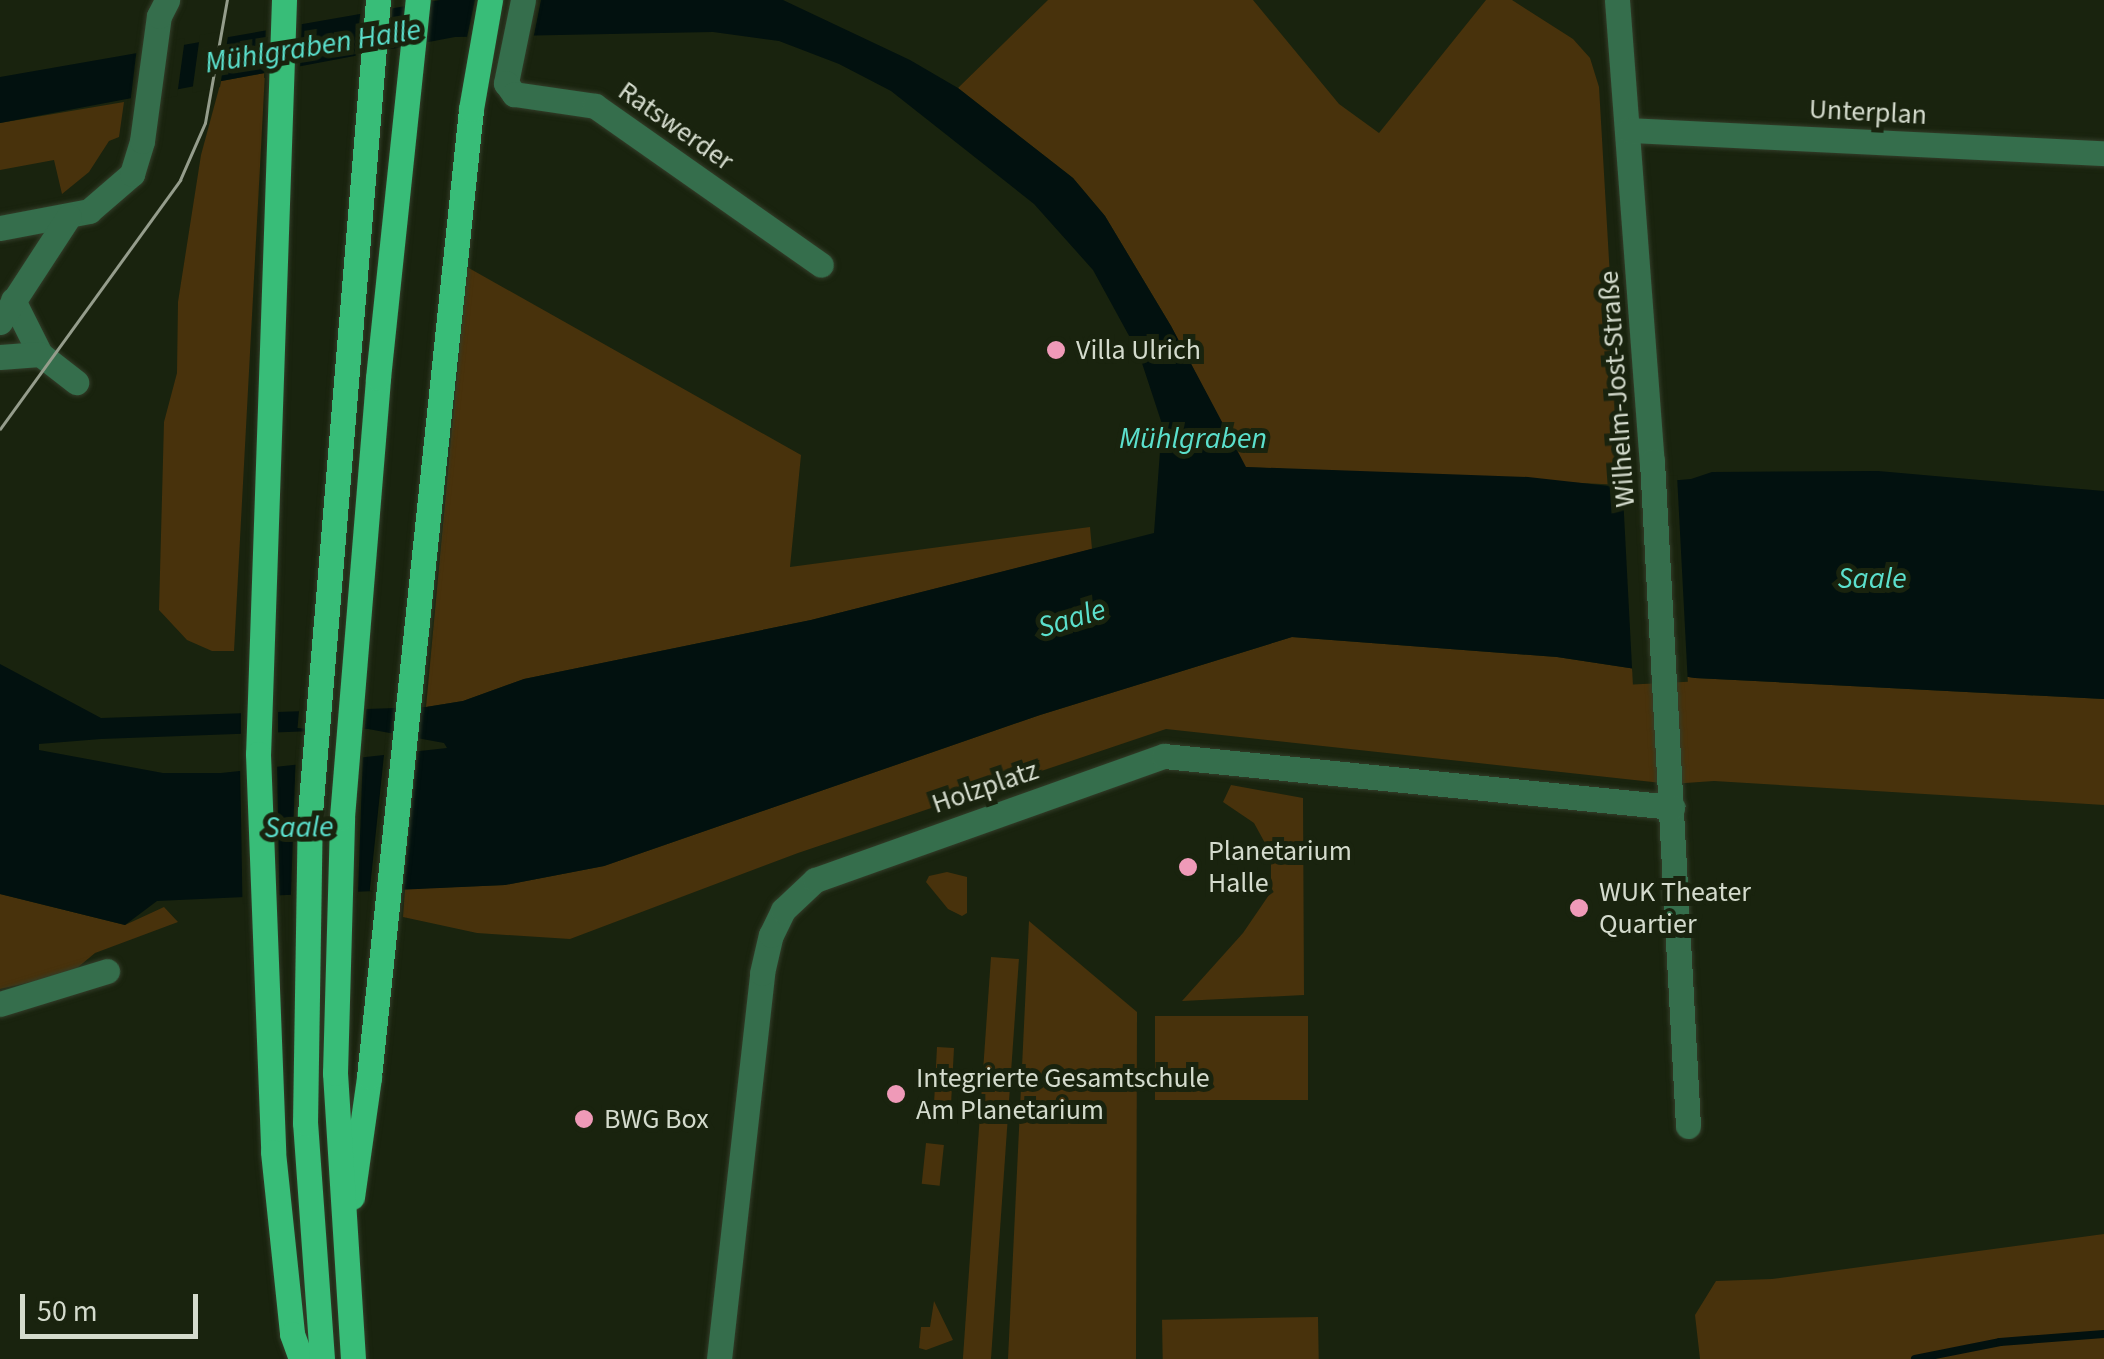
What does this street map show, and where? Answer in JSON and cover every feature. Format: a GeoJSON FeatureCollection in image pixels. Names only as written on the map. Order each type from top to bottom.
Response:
{"type":"FeatureCollection","features":[{"type":"Feature","properties":{"kind":"main road"},"geometry":{"type":"LineString","coordinates":[[284,0],[258,754],[263,971],[275,1170],[292,1334],[301,1359]]}},
{"type":"Feature","properties":{"kind":"main road"},"geometry":{"type":"LineString","coordinates":[[322,1359],[311,1255],[304,970],[325,604],[378,0]]}},
{"type":"Feature","properties":{"kind":"main road"},"geometry":{"type":"LineString","coordinates":[[354,1359],[344,1252],[336,971],[357,606],[418,0]]}},
{"type":"Feature","properties":{"kind":"main road"},"geometry":{"type":"LineString","coordinates":[[344,1252],[369,1077],[376,974],[476,64],[490,0]]}},
{"type":"Feature","properties":{"kind":"street"},"geometry":{"type":"LineString","coordinates":[[0,228],[69,216],[101,204],[132,174],[142,141],[157,36],[167,0]]}},
{"type":"Feature","properties":{"kind":"street","name":"Ratswerder"},"geometry":{"type":"LineString","coordinates":[[523,0],[506,83],[514,94],[595,106],[821,265]]}},
{"type":"Feature","properties":{"kind":"street","name":"Wilhelm-Jost-Straße"},"geometry":{"type":"LineString","coordinates":[[1617,0],[1652,461],[1672,806]]}},
{"type":"Feature","properties":{"kind":"street","name":"Unterplan"},"geometry":{"type":"LineString","coordinates":[[1628,130],[2104,154]]}},
{"type":"Feature","properties":{"kind":"street"},"geometry":{"type":"LineString","coordinates":[[69,216],[6,311],[40,354],[76,382]]}},
{"type":"Feature","properties":{"kind":"street"},"geometry":{"type":"LineString","coordinates":[[0,358],[40,354]]}},
{"type":"Feature","properties":{"kind":"street","name":"Holzplatz"},"geometry":{"type":"LineString","coordinates":[[718,1359],[762,973],[783,910],[815,880],[1164,756],[1672,806]]}},
{"type":"Feature","properties":{"kind":"street"},"geometry":{"type":"LineString","coordinates":[[1672,806],[1688,1126]]}},
{"type":"Feature","properties":{"kind":"street"},"geometry":{"type":"LineString","coordinates":[[0,1004],[107,971]]}},
{"type":"Feature","properties":{"kind":"shaded area"},"geometry":{"type":"Polygon","coordinates":[[[1048,0],[1253,0],[1339,104],[1379,133],[1486,0],[1512,0],[1573,39],[1590,58],[1599,87],[1622,485],[1245,467],[1171,326],[1105,216],[1073,178],[958,88],[1048,0]]]}},
{"type":"Feature","properties":{"kind":"shaded area"},"geometry":{"type":"Polygon","coordinates":[[[265,73],[234,651],[212,651],[187,640],[159,610],[164,422],[177,373],[178,302],[201,155],[221,81],[265,73]]]}},
{"type":"Feature","properties":{"kind":"shaded area"},"geometry":{"type":"Polygon","coordinates":[[[124,102],[119,137],[109,141],[89,172],[62,194],[54,160],[0,170],[0,123],[124,102]]]}},
{"type":"Feature","properties":{"kind":"shaded area"},"geometry":{"type":"Polygon","coordinates":[[[467,267],[801,455],[790,567],[1090,527],[1092,549],[811,620],[524,679],[463,701],[426,707],[467,267]]]}},
{"type":"Feature","properties":{"kind":"shaded area"},"geometry":{"type":"Polygon","coordinates":[[[1292,637],[1557,657],[1695,678],[2104,699],[2104,805],[1714,781],[1671,784],[1166,729],[798,853],[570,939],[477,933],[403,917],[405,889],[505,885],[604,866],[1040,715],[1292,637]]]}},
{"type":"Feature","properties":{"kind":"shaded area"},"geometry":{"type":"Polygon","coordinates":[[[1231,785],[1303,798],[1304,995],[1182,1001],[1243,933],[1271,892],[1271,854],[1254,823],[1223,802],[1231,785]]]}},
{"type":"Feature","properties":{"kind":"shaded area"},"geometry":{"type":"Polygon","coordinates":[[[947,872],[967,877],[967,913],[962,916],[948,909],[926,882],[929,876],[947,872]]]}},
{"type":"Feature","properties":{"kind":"shaded area"},"geometry":{"type":"Polygon","coordinates":[[[0,894],[125,925],[164,907],[178,922],[95,953],[71,973],[0,989],[0,894]]]}},
{"type":"Feature","properties":{"kind":"shaded area"},"geometry":{"type":"Polygon","coordinates":[[[1029,921],[1137,1012],[1136,1359],[1008,1359],[1029,921]]]}},
{"type":"Feature","properties":{"kind":"shaded area"},"geometry":{"type":"Polygon","coordinates":[[[991,957],[1019,959],[991,1359],[963,1359],[991,957]]]}},
{"type":"Feature","properties":{"kind":"shaded area"},"geometry":{"type":"Polygon","coordinates":[[[1155,1016],[1308,1016],[1308,1100],[1155,1100],[1155,1016]]]}},
{"type":"Feature","properties":{"kind":"shaded area"},"geometry":{"type":"Polygon","coordinates":[[[937,1047],[954,1048],[950,1119],[933,1118],[937,1047]]]}},
{"type":"Feature","properties":{"kind":"shaded area"},"geometry":{"type":"Polygon","coordinates":[[[926,1143],[944,1145],[940,1186],[922,1184],[926,1143]]]}},
{"type":"Feature","properties":{"kind":"shaded area"},"geometry":{"type":"Polygon","coordinates":[[[2104,1234],[2104,1359],[1700,1359],[1695,1315],[1716,1281],[1772,1279],[2104,1234]]]}},
{"type":"Feature","properties":{"kind":"shaded area"},"geometry":{"type":"Polygon","coordinates":[[[934,1301],[953,1340],[926,1350],[919,1348],[921,1327],[930,1327],[934,1301]]]}},
{"type":"Feature","properties":{"kind":"shaded area"},"geometry":{"type":"Polygon","coordinates":[[[1318,1317],[1319,1359],[1163,1359],[1162,1320],[1318,1317]]]}},
{"type":"Feature","properties":{"kind":"water","name":"Saale"},"geometry":{"type":"Polygon","coordinates":[[[440,0],[783,0],[910,60],[958,88],[1073,178],[1105,216],[1171,326],[1246,467],[1528,477],[1609,486],[1691,479],[1712,472],[1878,471],[2104,491],[2104,699],[1695,678],[1557,657],[1292,637],[1040,715],[604,866],[505,885],[157,901],[125,925],[0,894],[0,664],[101,718],[426,707],[463,701],[524,679],[811,620],[1154,533],[1162,424],[1139,354],[1093,270],[1034,204],[891,91],[839,64],[779,41],[713,32],[455,37],[0,123],[0,77],[440,0]],[[368,729],[101,739],[39,744],[39,750],[163,773],[221,773],[447,748],[444,743],[368,729]]]}},
{"type":"Feature","properties":{"kind":"pier"},"geometry":{"type":"Polygon","coordinates":[[[475,0],[541,0],[533,40],[466,42],[475,0]]]}},
{"type":"Feature","properties":{"kind":"pier"},"geometry":{"type":"Polygon","coordinates":[[[393,2],[388,55],[355,61],[361,7],[393,2]]]}},
{"type":"Feature","properties":{"kind":"pier"},"geometry":{"type":"Polygon","coordinates":[[[302,16],[300,71],[264,78],[266,23],[302,16]]]}},
{"type":"Feature","properties":{"kind":"pier"},"geometry":{"type":"Polygon","coordinates":[[[229,30],[220,87],[192,93],[200,35],[229,30]]]}},
{"type":"Feature","properties":{"kind":"pier"},"geometry":{"type":"Polygon","coordinates":[[[185,38],[177,96],[130,105],[137,47],[185,38]]]}},
{"type":"Feature","properties":{"kind":"pier"},"geometry":{"type":"Polygon","coordinates":[[[1677,475],[1688,682],[1633,685],[1622,478],[1677,475]]]}},
{"type":"Feature","properties":{"kind":"pier"},"geometry":{"type":"Polygon","coordinates":[[[300,696],[367,702],[364,734],[297,728],[300,696]]]}},
{"type":"Feature","properties":{"kind":"pier"},"geometry":{"type":"Polygon","coordinates":[[[241,705],[278,705],[278,737],[241,737],[241,705]]]}},
{"type":"Feature","properties":{"kind":"pier"},"geometry":{"type":"Polygon","coordinates":[[[385,744],[418,747],[403,894],[370,891],[385,744]]]}},
{"type":"Feature","properties":{"kind":"pier"},"geometry":{"type":"Polygon","coordinates":[[[296,749],[363,751],[358,898],[291,896],[296,749]]]}},
{"type":"Feature","properties":{"kind":"pier"},"geometry":{"type":"Polygon","coordinates":[[[277,759],[280,903],[243,904],[240,760],[277,759]]]}},
{"type":"Feature","properties":{"kind":"waterway"},"geometry":{"type":"LineString","coordinates":[[1915,1359],[2000,1342],[2104,1334]]}},
{"type":"Feature","properties":{"kind":"tram line"},"geometry":{"type":"LineString","coordinates":[[0,429],[180,180],[205,123],[227,0]]}},
{"type":"Feature","properties":{"kind":"place","name":"Villa Ulrich"},"geometry":{"type":"Point","coordinates":[1056,350]}},
{"type":"Feature","properties":{"kind":"place","name":"Planetarium Halle"},"geometry":{"type":"Point","coordinates":[1188,867]}},
{"type":"Feature","properties":{"kind":"place","name":"WUK Theater Quartier"},"geometry":{"type":"Point","coordinates":[1579,908]}},
{"type":"Feature","properties":{"kind":"place","name":"Integrierte Gesamtschule Am Planetarium"},"geometry":{"type":"Point","coordinates":[896,1094]}},
{"type":"Feature","properties":{"kind":"place","name":"BWG Box"},"geometry":{"type":"Point","coordinates":[584,1119]}},
{"type":"Feature","properties":{"kind":"water label","name":"Mühlgraben Halle"},"geometry":{"type":"Point","coordinates":[313,47]}},
{"type":"Feature","properties":{"kind":"water label","name":"Mühlgraben"},"geometry":{"type":"Point","coordinates":[1193,439]}}]}
